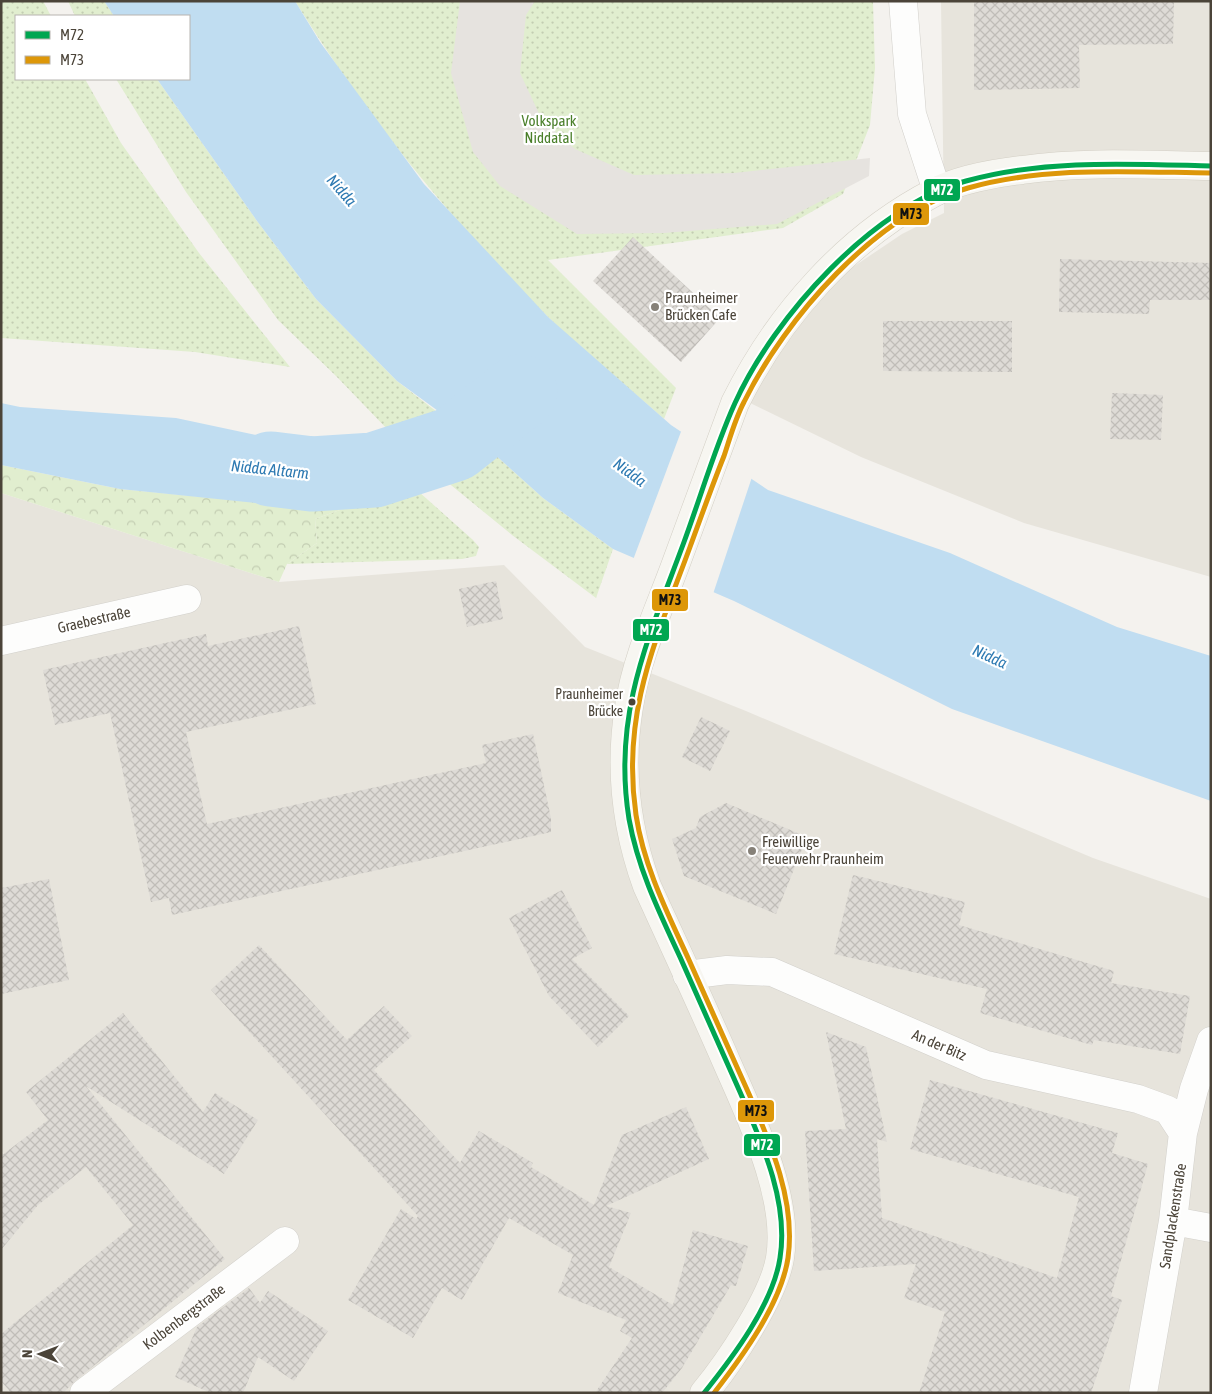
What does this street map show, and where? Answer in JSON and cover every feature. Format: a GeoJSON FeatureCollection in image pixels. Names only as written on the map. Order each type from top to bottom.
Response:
{"type":"FeatureCollection","features":[{"type":"Feature","properties":{"kind":"main road"},"geometry":{"type":"LineString","coordinates":[[704,1393],[716,1380],[767,1298],[780,1258],[781,1216],[761,1142],[647,886],[636,855],[629,822],[624,764],[629,706],[642,654],[735,403],[750,372],[778,329],[838,261],[908,208],[936,191],[993,175],[1067,165],[1211,166]]}},
{"type":"Feature","properties":{"kind":"street"},"geometry":{"type":"LineString","coordinates":[[903,1],[912,114],[936,191]]}},
{"type":"Feature","properties":{"kind":"street","name":"Graebestraße"},"geometry":{"type":"LineString","coordinates":[[1,641],[187,599]]}},
{"type":"Feature","properties":{"kind":"street","name":"An der Bitz"},"geometry":{"type":"LineString","coordinates":[[687,976],[727,970],[772,972],[986,1065],[1138,1099],[1168,1110],[1183,1133]]}},
{"type":"Feature","properties":{"kind":"street","name":"Sandplackenstraße"},"geometry":{"type":"LineString","coordinates":[[1142,1393],[1173,1221],[1183,1133],[1194,1090],[1211,1041]]}},
{"type":"Feature","properties":{"kind":"street"},"geometry":{"type":"LineString","coordinates":[[1173,1221],[1211,1228]]}},
{"type":"Feature","properties":{"kind":"street","name":"Kolbenbergstraße"},"geometry":{"type":"LineString","coordinates":[[84,1393],[285,1241]]}},
{"type":"Feature","properties":{"kind":"shaded area"},"geometry":{"type":"Polygon","coordinates":[[[460,1],[535,1],[526,15],[520,73],[542,120],[575,149],[634,175],[734,173],[870,158],[869,176],[777,224],[664,233],[577,234],[500,186],[473,152],[451,73],[460,1]]]}},
{"type":"Feature","properties":{"kind":"shaded area"},"geometry":{"type":"Polygon","coordinates":[[[941,1],[1211,1],[1211,577],[1024,523],[861,457],[746,401],[778,339],[850,269],[902,234],[944,213],[941,1]]]}},
{"type":"Feature","properties":{"kind":"shaded area"},"geometry":{"type":"Polygon","coordinates":[[[1,493],[279,582],[504,565],[585,647],[746,711],[1093,858],[1211,899],[1211,1393],[1,1393],[1,493]]]}},
{"type":"Feature","properties":{"kind":"green space"},"geometry":{"type":"Polygon","coordinates":[[[1,1],[43,1],[50,15],[15,15],[15,80],[86,80],[121,143],[199,253],[290,367],[195,352],[1,338],[1,1]]]}},
{"type":"Feature","properties":{"kind":"green space"},"geometry":{"type":"Polygon","coordinates":[[[68,1],[104,1],[113,15],[75,15],[68,1]]]}},
{"type":"Feature","properties":{"kind":"green space","name":"Volkspark Niddatal"},"geometry":{"type":"Polygon","coordinates":[[[295,1],[873,1],[875,68],[870,125],[843,194],[783,228],[548,260],[676,388],[664,419],[548,317],[512,281],[444,206],[351,86],[295,1]]]}},
{"type":"Feature","properties":{"kind":"green space"},"geometry":{"type":"Polygon","coordinates":[[[117,80],[158,80],[257,221],[316,299],[397,381],[450,422],[390,432],[278,320],[186,192],[117,80]]]}},
{"type":"Feature","properties":{"kind":"green space"},"geometry":{"type":"Polygon","coordinates":[[[482,443],[543,498],[613,549],[596,598],[512,535],[424,463],[482,443]]]}},
{"type":"Feature","properties":{"kind":"green space"},"geometry":{"type":"Polygon","coordinates":[[[382,459],[473,540],[479,547],[476,556],[462,559],[287,564],[317,543],[315,519],[373,498],[382,459]]]}},
{"type":"Feature","properties":{"kind":"green space"},"geometry":{"type":"Polygon","coordinates":[[[1,465],[120,489],[265,503],[368,496],[373,498],[315,519],[317,543],[287,564],[279,582],[1,493],[1,465]]]}},
{"type":"Feature","properties":{"kind":"water","name":"Nidda"},"geometry":{"type":"Polygon","coordinates":[[[104,1],[295,1],[320,42],[424,184],[548,317],[671,425],[768,490],[950,553],[1117,627],[1211,656],[1211,801],[952,709],[734,601],[613,549],[543,498],[482,443],[397,381],[316,299],[257,221],[158,80],[190,80],[190,15],[113,15],[104,1]]]}},
{"type":"Feature","properties":{"kind":"water"},"geometry":{"type":"Polygon","coordinates":[[[1,403],[20,407],[176,418],[294,443],[374,470],[368,496],[265,504],[120,489],[1,465],[1,403]]]}},
{"type":"Feature","properties":{"kind":"pier"},"geometry":{"type":"Polygon","coordinates":[[[682,429],[752,477],[713,594],[633,560],[682,429]]]}},
{"type":"Feature","properties":{"kind":"building"},"geometry":{"type":"Polygon","coordinates":[[[974,1],[1174,1],[1173,44],[1079,45],[1080,88],[974,90],[974,1]]]}},
{"type":"Feature","properties":{"kind":"building"},"geometry":{"type":"Polygon","coordinates":[[[633,237],[720,318],[681,362],[593,281],[633,237]]]}},
{"type":"Feature","properties":{"kind":"building"},"geometry":{"type":"Polygon","coordinates":[[[1060,259],[1211,263],[1211,300],[1150,300],[1149,314],[1059,312],[1060,259]]]}},
{"type":"Feature","properties":{"kind":"building"},"geometry":{"type":"Polygon","coordinates":[[[883,321],[1012,321],[1012,372],[883,371],[883,321]]]}},
{"type":"Feature","properties":{"kind":"building"},"geometry":{"type":"Polygon","coordinates":[[[1112,393],[1163,395],[1161,440],[1110,439],[1112,393]]]}},
{"type":"Feature","properties":{"kind":"building"},"geometry":{"type":"Polygon","coordinates":[[[496,581],[503,619],[467,627],[459,589],[496,581]]]}},
{"type":"Feature","properties":{"kind":"building"},"geometry":{"type":"Polygon","coordinates":[[[299,626],[316,704],[186,732],[207,824],[486,763],[482,745],[533,734],[551,818],[551,832],[172,915],[169,898],[151,902],[110,713],[55,725],[43,670],[206,634],[208,646],[299,626]]]}},
{"type":"Feature","properties":{"kind":"building"},"geometry":{"type":"Polygon","coordinates":[[[701,717],[730,731],[710,771],[682,757],[701,717]]]}},
{"type":"Feature","properties":{"kind":"building"},"geometry":{"type":"Polygon","coordinates":[[[726,803],[807,837],[776,914],[684,876],[672,839],[696,828],[700,817],[726,803]]]}},
{"type":"Feature","properties":{"kind":"building"},"geometry":{"type":"Polygon","coordinates":[[[853,875],[965,902],[959,925],[1114,971],[1111,983],[1190,996],[1180,1054],[1094,1040],[1092,1045],[980,1013],[987,989],[834,954],[853,875]]]}},
{"type":"Feature","properties":{"kind":"building"},"geometry":{"type":"Polygon","coordinates":[[[49,879],[69,980],[1,994],[1,888],[49,879]]]}},
{"type":"Feature","properties":{"kind":"building"},"geometry":{"type":"Polygon","coordinates":[[[562,890],[592,948],[572,959],[629,1016],[598,1047],[549,996],[509,918],[562,890]]]}},
{"type":"Feature","properties":{"kind":"building"},"geometry":{"type":"Polygon","coordinates":[[[259,945],[347,1040],[384,1006],[412,1036],[374,1070],[460,1163],[479,1131],[533,1163],[531,1167],[594,1205],[622,1135],[686,1107],[709,1159],[606,1206],[631,1213],[609,1267],[673,1305],[693,1230],[748,1246],[736,1286],[731,1285],[682,1368],[662,1393],[595,1393],[632,1338],[620,1331],[626,1320],[558,1293],[573,1255],[509,1218],[462,1300],[442,1288],[413,1338],[348,1300],[401,1209],[416,1219],[418,1216],[211,990],[259,945]]]}},
{"type":"Feature","properties":{"kind":"building"},"geometry":{"type":"Polygon","coordinates":[[[123,1013],[203,1112],[215,1093],[258,1120],[224,1174],[86,1086],[225,1259],[75,1381],[63,1393],[11,1393],[1,1381],[1,1334],[133,1225],[86,1167],[38,1205],[1,1250],[1,1156],[48,1120],[26,1092],[123,1013]]]}},
{"type":"Feature","properties":{"kind":"building"},"geometry":{"type":"Polygon","coordinates":[[[826,1032],[866,1047],[887,1142],[877,1139],[882,1218],[1057,1278],[1079,1197],[910,1149],[930,1080],[1118,1133],[1112,1153],[1148,1164],[1111,1296],[1122,1300],[1091,1393],[919,1393],[945,1312],[904,1298],[916,1264],[814,1271],[805,1131],[846,1129],[826,1032]]]}},
{"type":"Feature","properties":{"kind":"building"},"geometry":{"type":"Polygon","coordinates":[[[249,1288],[260,1303],[268,1291],[328,1331],[294,1381],[258,1357],[243,1393],[211,1393],[175,1377],[197,1327],[249,1288]]]}},
{"type":"Feature","properties":{"kind":"waterway","name":"Nidda Altarm"},"geometry":{"type":"LineString","coordinates":[[271,469],[312,474],[374,470],[454,444],[520,392]]}},
{"type":"Feature","properties":{"kind":"transit line","name":"M72"},"geometry":{"type":"LineString","coordinates":[[704,1393],[739,1347],[761,1311],[769,1293],[776,1276],[780,1258],[781,1216],[772,1173],[765,1152],[657,907],[638,855],[629,819],[625,781],[626,745],[630,710],[647,644],[735,403],[752,370],[774,336],[830,269],[862,240],[896,214],[931,194],[966,181],[1026,169],[1088,164],[1211,166]]}},
{"type":"Feature","properties":{"kind":"transit line","name":"M73"},"geometry":{"type":"LineString","coordinates":[[714,1393],[748,1347],[777,1293],[784,1276],[788,1258],[790,1237],[788,1216],[780,1174],[766,1133],[650,871],[636,815],[633,743],[638,710],[654,646],[738,415],[762,370],[783,337],[836,274],[867,245],[900,221],[933,201],[968,188],[1027,176],[1088,172],[1211,173]]}},
{"type":"Feature","properties":{"kind":"place","name":"Praunheimer Brücken Cafe"},"geometry":{"type":"Point","coordinates":[655,307]}},
{"type":"Feature","properties":{"kind":"place","name":"Praunheimer Brücke"},"geometry":{"type":"Point","coordinates":[632,702]}},
{"type":"Feature","properties":{"kind":"place","name":"Freiwillige Feuerwehr Praunheim"},"geometry":{"type":"Point","coordinates":[752,851]}}]}
